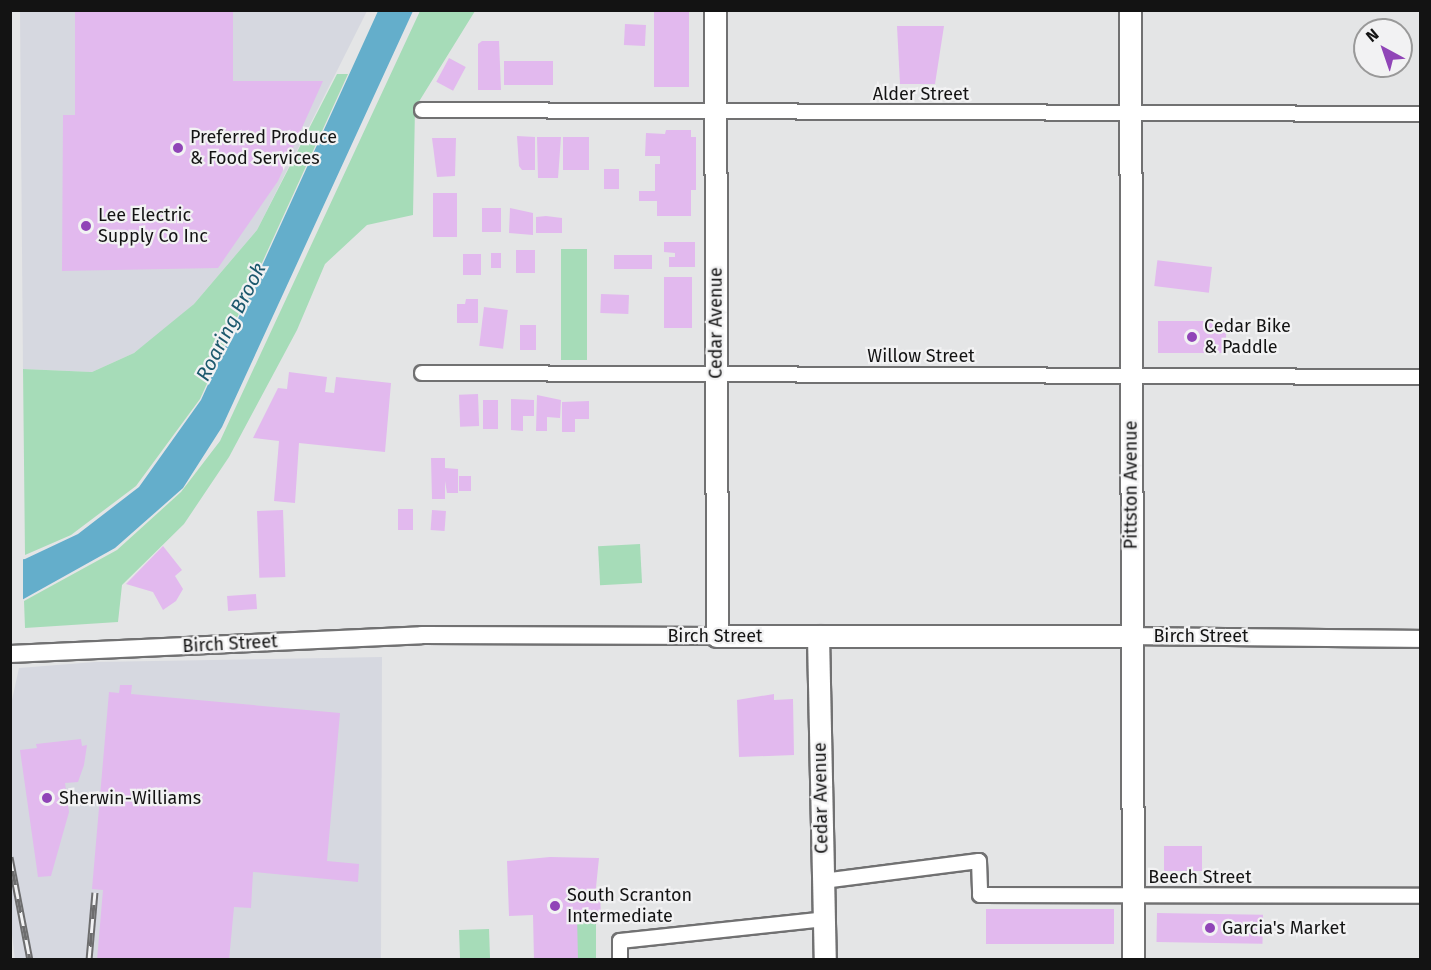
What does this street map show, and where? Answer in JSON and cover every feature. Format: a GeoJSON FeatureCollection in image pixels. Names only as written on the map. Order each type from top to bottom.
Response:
{"type":"FeatureCollection","features":[{"type":"Feature","properties":{"kind":"main road","name":"Cedar Avenue"},"geometry":{"type":"LineString","coordinates":[[715,10],[717,636]]}},
{"type":"Feature","properties":{"kind":"main road","name":"Pittston Avenue"},"geometry":{"type":"LineString","coordinates":[[1130,10],[1133,960]]}},
{"type":"Feature","properties":{"kind":"main road","name":"Birch Street"},"geometry":{"type":"LineString","coordinates":[[717,636],[1132,636]]}},
{"type":"Feature","properties":{"kind":"main road","name":"Cedar Avenue"},"geometry":{"type":"LineString","coordinates":[[818,636],[825,960]]}},
{"type":"Feature","properties":{"kind":"street","name":"Alder Street"},"geometry":{"type":"LineString","coordinates":[[422,110],[1420,114]]}},
{"type":"Feature","properties":{"kind":"street","name":"Willow Street"},"geometry":{"type":"LineString","coordinates":[[422,373],[1131,374],[1420,377]]}},
{"type":"Feature","properties":{"kind":"street","name":"Birch Street"},"geometry":{"type":"LineString","coordinates":[[10,654],[422,635],[717,636]]}},
{"type":"Feature","properties":{"kind":"street","name":"Birch Street"},"geometry":{"type":"LineString","coordinates":[[1132,636],[1420,639]]}},
{"type":"Feature","properties":{"kind":"street","name":"Beech Street"},"geometry":{"type":"LineString","coordinates":[[824,881],[979,861],[980,895],[1420,896]]}},
{"type":"Feature","properties":{"kind":"street"},"geometry":{"type":"LineString","coordinates":[[620,960],[620,941],[825,919]]}},
{"type":"Feature","properties":{"kind":"shaded area"},"geometry":{"type":"Polygon","coordinates":[[[20,11],[367,11],[257,230],[194,304],[168,327],[134,353],[92,372],[23,369],[20,11]]]}},
{"type":"Feature","properties":{"kind":"shaded area"},"geometry":{"type":"Polygon","coordinates":[[[382,657],[381,959],[15,960],[10,917],[10,709],[19,668],[95,662],[382,657]]]}},
{"type":"Feature","properties":{"kind":"green space"},"geometry":{"type":"Polygon","coordinates":[[[420,11],[475,11],[415,108],[413,215],[367,225],[325,264],[297,330],[229,457],[184,524],[122,585],[118,622],[25,628],[24,601],[117,550],[181,492],[220,441],[420,11]]]}},
{"type":"Feature","properties":{"kind":"green space"},"geometry":{"type":"Polygon","coordinates":[[[337,74],[348,74],[200,399],[136,486],[71,535],[25,555],[23,369],[92,372],[134,353],[194,304],[257,230],[337,74]]]}},
{"type":"Feature","properties":{"kind":"green space"},"geometry":{"type":"Polygon","coordinates":[[[561,249],[587,249],[587,360],[561,360],[561,249]]]}},
{"type":"Feature","properties":{"kind":"green space"},"geometry":{"type":"Polygon","coordinates":[[[640,544],[642,583],[600,585],[598,546],[640,544]]]}},
{"type":"Feature","properties":{"kind":"green space"},"geometry":{"type":"Polygon","coordinates":[[[577,922],[596,922],[596,959],[577,959],[577,922]]]}},
{"type":"Feature","properties":{"kind":"green space"},"geometry":{"type":"Polygon","coordinates":[[[489,929],[490,959],[460,960],[459,930],[489,929]]]}},
{"type":"Feature","properties":{"kind":"water"},"geometry":{"type":"Polygon","coordinates":[[[378,11],[413,11],[222,427],[183,488],[115,548],[11,606],[11,561],[25,559],[78,534],[139,487],[201,400],[378,11]]]}},
{"type":"Feature","properties":{"kind":"pier"},"geometry":{"type":"Polygon","coordinates":[[[23,556],[23,602],[10,609],[10,558],[23,556]]]}},
{"type":"Feature","properties":{"kind":"building","name":"Preferred Produce & Food Services"},"geometry":{"type":"Polygon","coordinates":[[[75,10],[233,10],[233,81],[323,81],[278,181],[218,268],[62,271],[63,115],[75,115],[75,10]]]}},
{"type":"Feature","properties":{"kind":"building"},"geometry":{"type":"Polygon","coordinates":[[[654,10],[689,10],[689,87],[654,87],[654,10]]]}},
{"type":"Feature","properties":{"kind":"building"},"geometry":{"type":"Polygon","coordinates":[[[625,24],[646,25],[645,46],[624,45],[625,24]]]}},
{"type":"Feature","properties":{"kind":"building"},"geometry":{"type":"Polygon","coordinates":[[[897,26],[944,26],[935,84],[900,84],[897,26]]]}},
{"type":"Feature","properties":{"kind":"building"},"geometry":{"type":"Polygon","coordinates":[[[482,41],[499,41],[501,90],[478,90],[478,44],[482,41]]]}},
{"type":"Feature","properties":{"kind":"building"},"geometry":{"type":"Polygon","coordinates":[[[449,58],[466,67],[453,91],[436,82],[449,58]]]}},
{"type":"Feature","properties":{"kind":"building"},"geometry":{"type":"Polygon","coordinates":[[[504,61],[553,61],[553,85],[504,85],[504,61]]]}},
{"type":"Feature","properties":{"kind":"building"},"geometry":{"type":"Polygon","coordinates":[[[666,130],[691,130],[691,137],[696,137],[696,190],[691,190],[691,216],[657,216],[657,201],[639,201],[639,191],[655,191],[655,164],[660,164],[660,156],[645,156],[646,133],[665,134],[666,130]]]}},
{"type":"Feature","properties":{"kind":"building"},"geometry":{"type":"Polygon","coordinates":[[[517,136],[535,137],[535,170],[522,170],[519,166],[517,136]]]}},
{"type":"Feature","properties":{"kind":"building"},"geometry":{"type":"Polygon","coordinates":[[[537,137],[561,137],[558,178],[538,178],[537,137]]]}},
{"type":"Feature","properties":{"kind":"building"},"geometry":{"type":"Polygon","coordinates":[[[563,137],[589,137],[589,170],[563,170],[563,137]]]}},
{"type":"Feature","properties":{"kind":"building"},"geometry":{"type":"Polygon","coordinates":[[[432,138],[456,138],[455,176],[437,177],[432,138]]]}},
{"type":"Feature","properties":{"kind":"building"},"geometry":{"type":"Polygon","coordinates":[[[604,169],[619,169],[619,189],[604,189],[604,169]]]}},
{"type":"Feature","properties":{"kind":"building"},"geometry":{"type":"Polygon","coordinates":[[[433,193],[457,193],[457,237],[433,237],[433,193]]]}},
{"type":"Feature","properties":{"kind":"building"},"geometry":{"type":"Polygon","coordinates":[[[482,208],[501,208],[501,232],[482,232],[482,208]]]}},
{"type":"Feature","properties":{"kind":"building"},"geometry":{"type":"Polygon","coordinates":[[[510,208],[533,213],[533,235],[509,233],[510,208]]]}},
{"type":"Feature","properties":{"kind":"building"},"geometry":{"type":"Polygon","coordinates":[[[536,217],[562,218],[562,233],[536,233],[536,217]]]}},
{"type":"Feature","properties":{"kind":"building"},"geometry":{"type":"Polygon","coordinates":[[[664,242],[695,242],[695,267],[669,267],[669,257],[675,257],[675,253],[664,252],[664,242]]]}},
{"type":"Feature","properties":{"kind":"building"},"geometry":{"type":"Polygon","coordinates":[[[516,250],[535,250],[535,273],[516,273],[516,250]]]}},
{"type":"Feature","properties":{"kind":"building"},"geometry":{"type":"Polygon","coordinates":[[[491,253],[501,253],[501,268],[491,268],[491,253]]]}},
{"type":"Feature","properties":{"kind":"building"},"geometry":{"type":"Polygon","coordinates":[[[463,254],[481,254],[481,275],[463,275],[463,254]]]}},
{"type":"Feature","properties":{"kind":"building"},"geometry":{"type":"Polygon","coordinates":[[[614,255],[652,255],[652,269],[614,269],[614,255]]]}},
{"type":"Feature","properties":{"kind":"building"},"geometry":{"type":"Polygon","coordinates":[[[1157,260],[1212,267],[1209,293],[1154,286],[1157,260]]]}},
{"type":"Feature","properties":{"kind":"building"},"geometry":{"type":"Polygon","coordinates":[[[664,277],[692,277],[692,328],[664,328],[664,277]]]}},
{"type":"Feature","properties":{"kind":"building"},"geometry":{"type":"Polygon","coordinates":[[[601,294],[629,295],[628,314],[600,313],[601,294]]]}},
{"type":"Feature","properties":{"kind":"building"},"geometry":{"type":"Polygon","coordinates":[[[466,299],[478,299],[478,323],[457,323],[457,304],[465,304],[466,299]]]}},
{"type":"Feature","properties":{"kind":"building"},"geometry":{"type":"Polygon","coordinates":[[[484,307],[508,310],[503,349],[479,346],[484,307]]]}},
{"type":"Feature","properties":{"kind":"building","name":"Cedar Bike & Paddle"},"geometry":{"type":"Polygon","coordinates":[[[1158,321],[1226,321],[1226,353],[1158,353],[1158,321]]]}},
{"type":"Feature","properties":{"kind":"building"},"geometry":{"type":"Polygon","coordinates":[[[520,325],[536,325],[536,350],[520,350],[520,325]]]}},
{"type":"Feature","properties":{"kind":"building"},"geometry":{"type":"Polygon","coordinates":[[[289,372],[327,377],[325,392],[334,393],[336,377],[391,383],[385,452],[299,443],[295,503],[274,501],[279,441],[253,438],[278,388],[287,389],[289,372]]]}},
{"type":"Feature","properties":{"kind":"building"},"geometry":{"type":"Polygon","coordinates":[[[478,394],[479,426],[460,427],[459,395],[478,394]]]}},
{"type":"Feature","properties":{"kind":"building"},"geometry":{"type":"Polygon","coordinates":[[[537,395],[561,400],[560,418],[547,417],[547,431],[536,431],[537,395]]]}},
{"type":"Feature","properties":{"kind":"building"},"geometry":{"type":"Polygon","coordinates":[[[511,399],[534,400],[534,416],[523,416],[523,431],[511,430],[511,399]]]}},
{"type":"Feature","properties":{"kind":"building"},"geometry":{"type":"Polygon","coordinates":[[[483,400],[498,400],[498,429],[483,429],[483,400]]]}},
{"type":"Feature","properties":{"kind":"building"},"geometry":{"type":"Polygon","coordinates":[[[589,401],[589,419],[575,419],[575,432],[562,432],[562,402],[589,401]]]}},
{"type":"Feature","properties":{"kind":"building"},"geometry":{"type":"Polygon","coordinates":[[[431,458],[445,458],[445,468],[458,469],[458,493],[447,493],[445,481],[445,499],[432,499],[431,458]]]}},
{"type":"Feature","properties":{"kind":"building"},"geometry":{"type":"Polygon","coordinates":[[[459,476],[471,476],[471,491],[459,491],[459,476]]]}},
{"type":"Feature","properties":{"kind":"building"},"geometry":{"type":"Polygon","coordinates":[[[398,509],[413,509],[413,530],[398,530],[398,509]]]}},
{"type":"Feature","properties":{"kind":"building"},"geometry":{"type":"Polygon","coordinates":[[[283,510],[285,577],[259,578],[257,511],[283,510]]]}},
{"type":"Feature","properties":{"kind":"building"},"geometry":{"type":"Polygon","coordinates":[[[432,510],[446,511],[445,531],[431,530],[432,510]]]}},
{"type":"Feature","properties":{"kind":"building"},"geometry":{"type":"Polygon","coordinates":[[[163,546],[182,570],[175,576],[183,589],[176,601],[163,610],[153,592],[126,584],[163,546]]]}},
{"type":"Feature","properties":{"kind":"building"},"geometry":{"type":"Polygon","coordinates":[[[256,594],[257,609],[228,611],[227,596],[256,594]]]}},
{"type":"Feature","properties":{"kind":"building"},"geometry":{"type":"Polygon","coordinates":[[[120,685],[132,685],[131,694],[340,713],[327,861],[359,864],[358,882],[253,872],[251,908],[234,907],[229,960],[97,960],[103,890],[92,889],[109,692],[119,693],[120,685]]]}},
{"type":"Feature","properties":{"kind":"building"},"geometry":{"type":"Polygon","coordinates":[[[774,694],[774,700],[793,699],[794,755],[739,757],[737,700],[774,694]]]}},
{"type":"Feature","properties":{"kind":"building","name":"Sherwin-Williams"},"geometry":{"type":"Polygon","coordinates":[[[81,739],[82,746],[87,745],[84,765],[78,782],[65,783],[69,812],[51,876],[38,877],[20,750],[37,748],[36,744],[81,739]]]}},
{"type":"Feature","properties":{"kind":"building"},"geometry":{"type":"Polygon","coordinates":[[[1164,846],[1202,846],[1202,871],[1164,871],[1164,846]]]}},
{"type":"Feature","properties":{"kind":"building","name":"South Scranton Intermediate"},"geometry":{"type":"Polygon","coordinates":[[[550,857],[599,858],[595,897],[600,897],[601,914],[577,915],[578,960],[534,960],[533,915],[509,916],[507,861],[550,857]]]}},
{"type":"Feature","properties":{"kind":"building"},"geometry":{"type":"Polygon","coordinates":[[[986,909],[1114,909],[1114,944],[986,944],[986,909]]]}},
{"type":"Feature","properties":{"kind":"building","name":"Garcia's Market"},"geometry":{"type":"Polygon","coordinates":[[[1157,913],[1263,915],[1262,944],[1156,942],[1157,913]]]}},
{"type":"Feature","properties":{"kind":"railway"},"geometry":{"type":"LineString","coordinates":[[10,857],[30,960]]}},
{"type":"Feature","properties":{"kind":"railway"},"geometry":{"type":"LineString","coordinates":[[89,960],[95,892]]}},
{"type":"Feature","properties":{"kind":"place","name":"Preferred Produce & Food Services"},"geometry":{"type":"Point","coordinates":[178,148]}},
{"type":"Feature","properties":{"kind":"place","name":"Lee Electric Supply Co Inc"},"geometry":{"type":"Point","coordinates":[86,226]}},
{"type":"Feature","properties":{"kind":"place","name":"Cedar Bike & Paddle"},"geometry":{"type":"Point","coordinates":[1192,337]}},
{"type":"Feature","properties":{"kind":"place","name":"Sherwin-Williams"},"geometry":{"type":"Point","coordinates":[47,798]}},
{"type":"Feature","properties":{"kind":"place","name":"South Scranton Intermediate"},"geometry":{"type":"Point","coordinates":[555,906]}},
{"type":"Feature","properties":{"kind":"place","name":"Garcia's Market"},"geometry":{"type":"Point","coordinates":[1210,928]}},
{"type":"Feature","properties":{"kind":"water label","name":"Roaring Brook"},"geometry":{"type":"Point","coordinates":[231,322]}}]}
